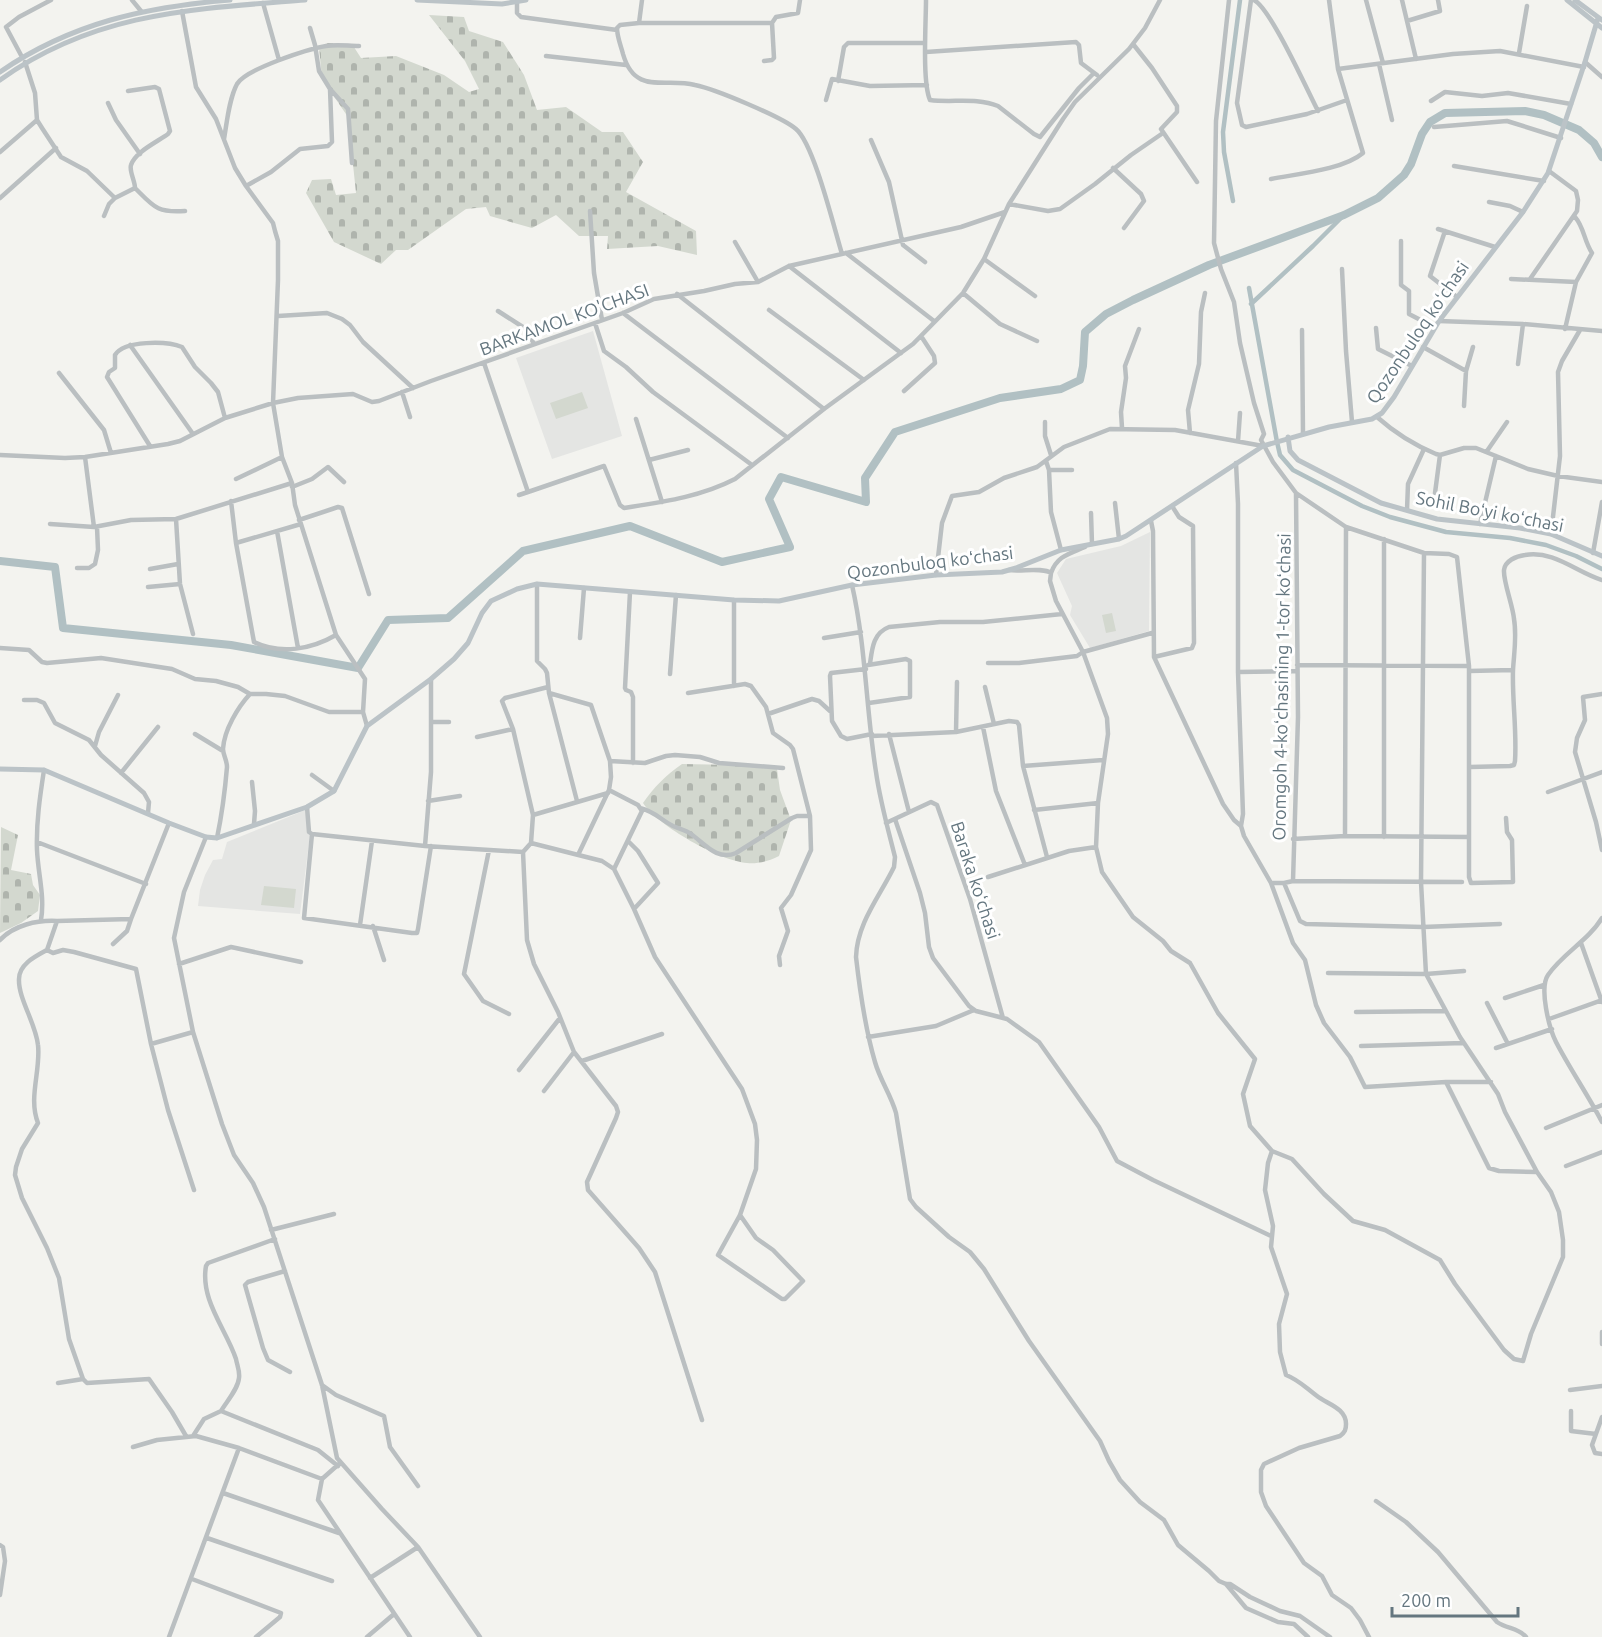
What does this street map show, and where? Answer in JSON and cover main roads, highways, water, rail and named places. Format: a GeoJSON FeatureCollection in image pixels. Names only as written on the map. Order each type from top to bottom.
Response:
{"type":"FeatureCollection","features":[{"type":"Feature","properties":{"kind":"main road"},"geometry":{"type":"LineString","coordinates":[[0,72],[89,26],[141,11],[229,0]]}},
{"type":"Feature","properties":{"kind":"main road"},"geometry":{"type":"LineString","coordinates":[[0,80],[23,60],[90,33],[144,17],[182,11],[305,0]]}},
{"type":"Feature","properties":{"kind":"main road"},"geometry":{"type":"LineString","coordinates":[[417,0],[502,3],[526,0]]}},
{"type":"Feature","properties":{"kind":"main road"},"geometry":{"type":"LineString","coordinates":[[1567,0],[1599,21]]}},
{"type":"Feature","properties":{"kind":"main road"},"geometry":{"type":"LineString","coordinates":[[1575,0],[1599,21],[1602,28]]}},
{"type":"Feature","properties":{"kind":"main road","name":"Qozonbuloq koʻchasi"},"geometry":{"type":"LineString","coordinates":[[0,769],[44,770],[206,837],[217,837],[307,807],[334,791],[367,726],[431,679],[454,659],[468,643],[482,613],[491,602],[517,589],[537,584],[734,600],[779,601],[852,585],[936,575],[1008,570],[1061,550],[1119,539],[1151,521],[1266,445],[1285,438],[1377,417],[1394,397],[1434,327],[1523,212],[1550,171],[1599,21]]}},
{"type":"Feature","properties":{"kind":"main road","name":"Sohil Boʻyi koʻchasi"},"geometry":{"type":"LineString","coordinates":[[1285,438],[1291,453],[1302,463],[1381,503],[1437,519],[1520,528],[1551,534],[1602,556]]}},
{"type":"Feature","properties":{"kind":"waterway"},"geometry":{"type":"LineString","coordinates":[[1233,201],[1224,152],[1223,132],[1240,0]]}},
{"type":"Feature","properties":{"kind":"waterway"},"geometry":{"type":"LineString","coordinates":[[0,561],[55,567],[63,628],[231,645],[358,668],[388,620],[448,618],[523,551],[630,526],[722,562],[790,547],[769,499],[781,477],[866,502],[865,478],[895,432],[1000,398],[1061,389],[1080,380],[1085,332],[1106,314],[1209,265],[1344,215],[1378,198],[1404,175],[1411,164],[1422,134],[1430,122],[1445,113],[1525,111],[1544,115],[1579,130],[1594,143],[1602,157]]}},
{"type":"Feature","properties":{"kind":"waterway"},"geometry":{"type":"LineString","coordinates":[[1251,304],[1344,215]]}},
{"type":"Feature","properties":{"kind":"waterway"},"geometry":{"type":"LineString","coordinates":[[1249,288],[1280,455],[1293,470],[1362,506],[1390,517],[1446,532],[1510,538],[1546,545],[1602,569]]}}]}
